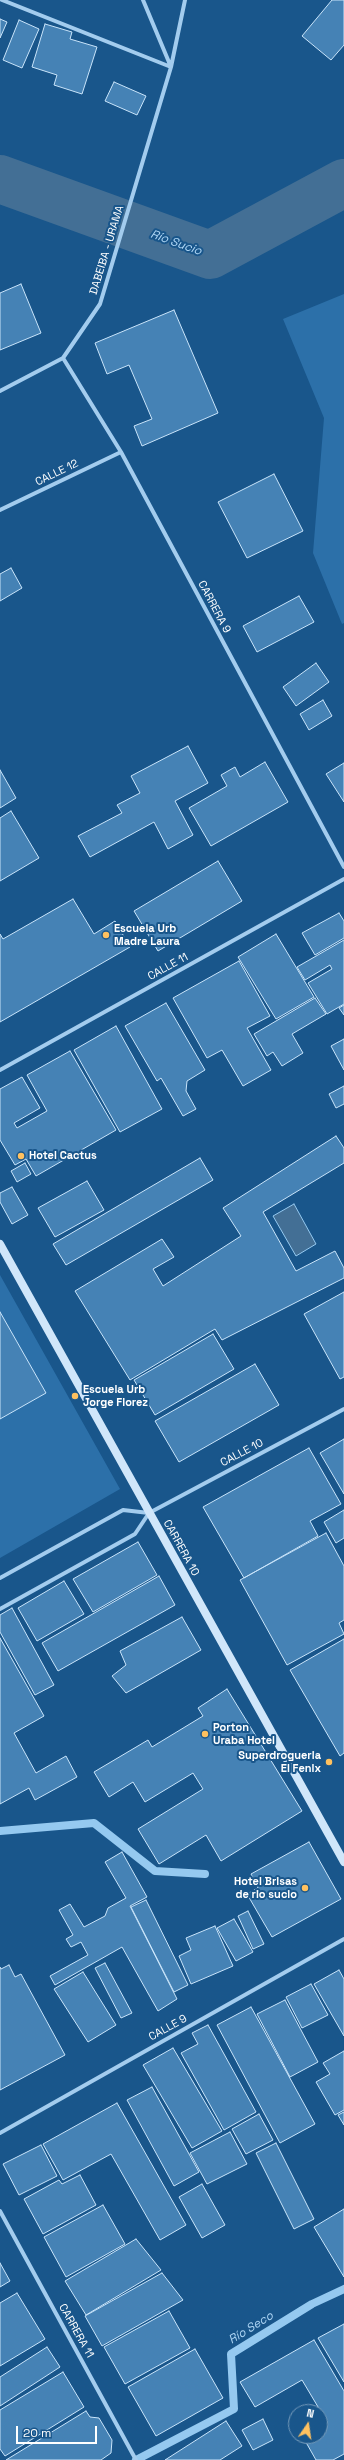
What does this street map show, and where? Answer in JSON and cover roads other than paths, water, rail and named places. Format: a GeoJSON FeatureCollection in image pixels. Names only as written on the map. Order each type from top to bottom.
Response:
{"type":"FeatureCollection","features":[{"type":"Feature","properties":{"kind":"main road","name":"CARRERA 10"},"geometry":{"type":"LineString","coordinates":[[0,1244],[344,1862]]}},
{"type":"Feature","properties":{"kind":"street"},"geometry":{"type":"LineString","coordinates":[[2,0],[171,67]]}},
{"type":"Feature","properties":{"kind":"street"},"geometry":{"type":"LineString","coordinates":[[143,0],[171,67]]}},
{"type":"Feature","properties":{"kind":"street","name":"DABEIBA - URAMA"},"geometry":{"type":"LineString","coordinates":[[63,358],[100,304],[144,162],[171,67],[185,0]]}},
{"type":"Feature","properties":{"kind":"street"},"geometry":{"type":"LineString","coordinates":[[0,391],[63,358]]}},
{"type":"Feature","properties":{"kind":"street","name":"CARRERA 9"},"geometry":{"type":"LineString","coordinates":[[63,358],[121,452],[344,867]]}},
{"type":"Feature","properties":{"kind":"street","name":"CALLE 12"},"geometry":{"type":"LineString","coordinates":[[0,510],[121,452]]}},
{"type":"Feature","properties":{"kind":"street","name":"CALLE 11"},"geometry":{"type":"LineString","coordinates":[[0,1070],[344,880]]}},
{"type":"Feature","properties":{"kind":"street","name":"CALLE 10"},"geometry":{"type":"LineString","coordinates":[[0,1610],[135,1534],[149,1512],[344,1409]]}},
{"type":"Feature","properties":{"kind":"street"},"geometry":{"type":"LineString","coordinates":[[0,1578],[124,1510],[149,1512]]}},
{"type":"Feature","properties":{"kind":"street","name":"CALLE 9"},"geometry":{"type":"LineString","coordinates":[[0,2133],[344,1939]]}},
{"type":"Feature","properties":{"kind":"street","name":"CARRERA 11"},"geometry":{"type":"LineString","coordinates":[[0,2211],[136,2460]]}},
{"type":"Feature","properties":{"kind":"waterway","name":"Río Sucio"},"geometry":{"type":"LineString","coordinates":[[0,179],[210,255],[344,183]]}},
{"type":"Feature","properties":{"kind":"waterway"},"geometry":{"type":"LineString","coordinates":[[0,1831],[94,1823],[155,1871],[205,1874]]}},
{"type":"Feature","properties":{"kind":"waterway","name":"Río Seco"},"geometry":{"type":"LineString","coordinates":[[136,2460],[234,2409],[231,2354],[312,2304],[344,2289]]}},
{"type":"Feature","properties":{"kind":"place","name":"Escuela Urb Madre Laura"},"geometry":{"type":"Point","coordinates":[106,935]}},
{"type":"Feature","properties":{"kind":"place","name":"Hotel Cactus"},"geometry":{"type":"Point","coordinates":[21,1156]}},
{"type":"Feature","properties":{"kind":"place","name":"Escuela Urb Jorge Florez"},"geometry":{"type":"Point","coordinates":[75,1396]}},
{"type":"Feature","properties":{"kind":"place","name":"Porton Uraba Hotel"},"geometry":{"type":"Point","coordinates":[205,1734]}},
{"type":"Feature","properties":{"kind":"place","name":"Superdrogueria El Fenix"},"geometry":{"type":"Point","coordinates":[329,1762]}},
{"type":"Feature","properties":{"kind":"place","name":"Hotel Brisas de rio sucio"},"geometry":{"type":"Point","coordinates":[305,1888]}}]}
